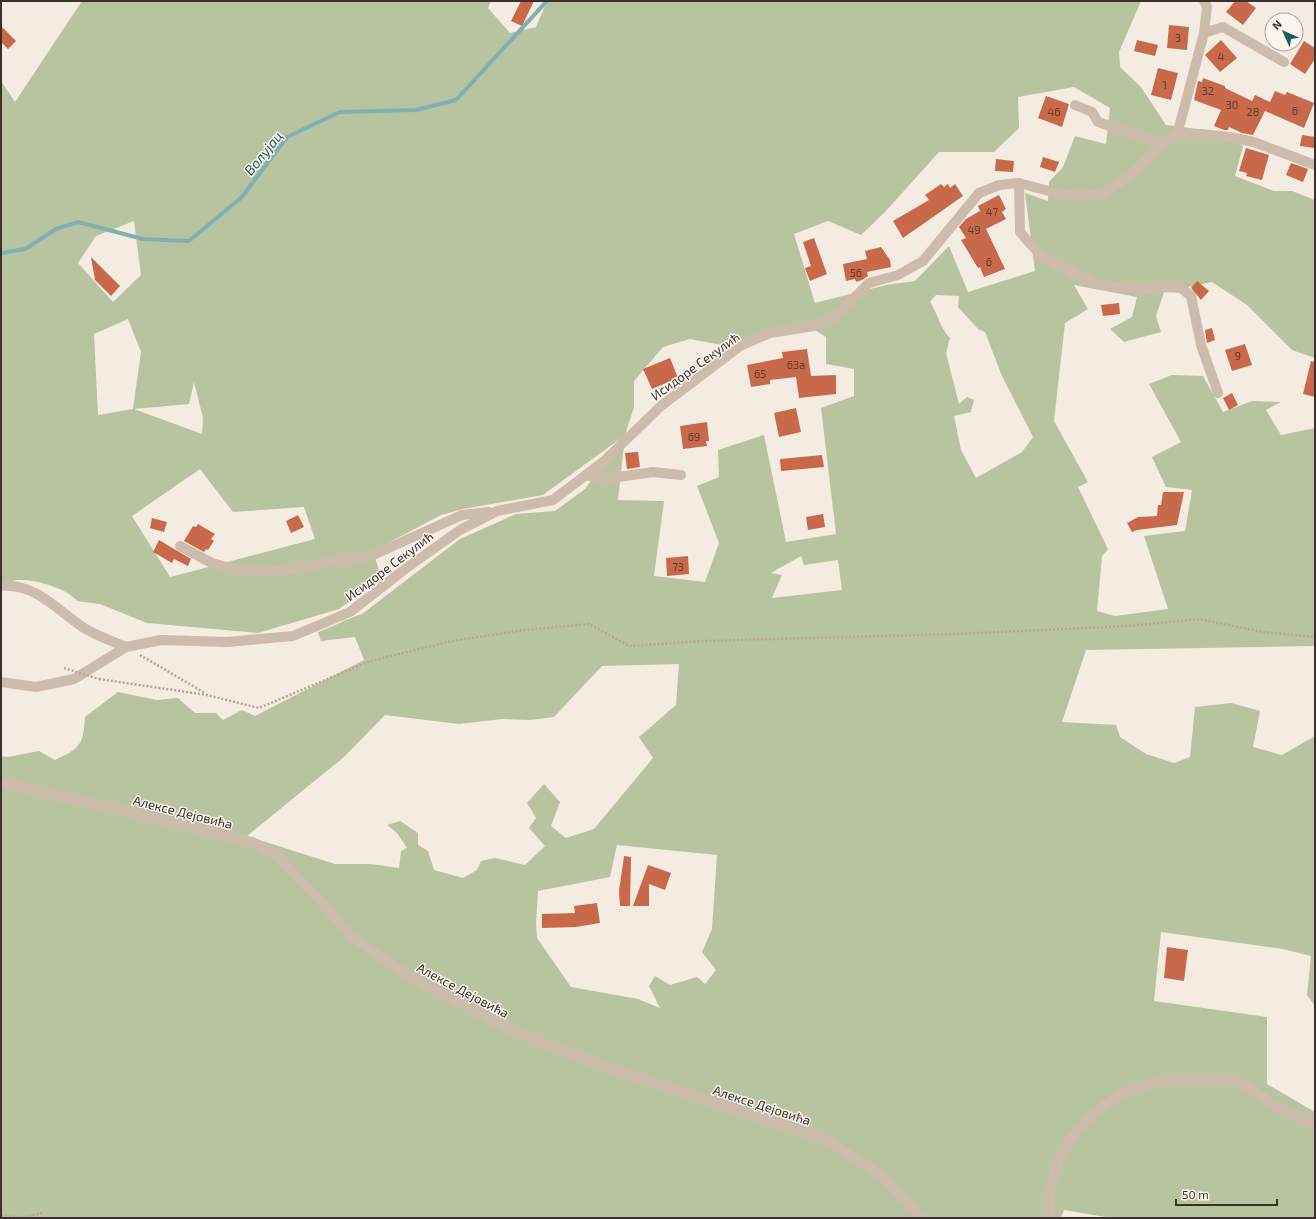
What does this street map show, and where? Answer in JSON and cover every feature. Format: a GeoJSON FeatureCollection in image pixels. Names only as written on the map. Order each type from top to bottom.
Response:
{"type":"FeatureCollection","features":[{"type":"Feature","properties":{"kind":"street"},"geometry":{"type":"LineString","coordinates":[[1204,1],[1207,7],[1204,33],[1177,135],[1200,134],[1254,142],[1315,165]]}},
{"type":"Feature","properties":{"kind":"street"},"geometry":{"type":"LineString","coordinates":[[1204,33],[1223,27],[1284,62]]}},
{"type":"Feature","properties":{"kind":"street"},"geometry":{"type":"LineString","coordinates":[[1075,105],[1092,112],[1098,122],[1163,144]]}},
{"type":"Feature","properties":{"kind":"street","name":"Исидоре Секулић"},"geometry":{"type":"LineString","coordinates":[[180,546],[212,563],[227,567],[253,572],[280,571],[373,555],[462,515],[497,511],[553,500],[603,462],[661,406],[740,346],[770,333],[814,326],[835,317],[869,283],[898,275],[923,261],[979,193],[999,185],[1018,183],[1060,194],[1078,196],[1102,194],[1131,175],[1163,144],[1177,135]]}},
{"type":"Feature","properties":{"kind":"street"},"geometry":{"type":"LineString","coordinates":[[1018,183],[1020,232],[1042,257],[1096,284],[1140,290],[1168,287],[1181,288],[1191,296],[1201,345],[1218,393]]}},
{"type":"Feature","properties":{"kind":"street"},"geometry":{"type":"LineString","coordinates":[[586,475],[605,479],[653,472],[681,475]]}},
{"type":"Feature","properties":{"kind":"street","name":"Исидоре Секулић"},"geometry":{"type":"LineString","coordinates":[[126,647],[161,640],[227,642],[294,636],[350,612],[405,569],[460,530],[497,511]]}},
{"type":"Feature","properties":{"kind":"street"},"geometry":{"type":"LineString","coordinates":[[1,586],[26,588],[48,599],[84,628],[126,647]]}},
{"type":"Feature","properties":{"kind":"street"},"geometry":{"type":"LineString","coordinates":[[1,682],[36,687],[74,679],[126,647]]}},
{"type":"Feature","properties":{"kind":"street","name":"Алексе Дејовића"},"geometry":{"type":"LineString","coordinates":[[1,782],[252,842],[275,854],[320,900],[351,936],[410,977],[515,1032],[618,1071],[827,1140],[882,1176],[922,1218]]}},
{"type":"Feature","properties":{"kind":"street"},"geometry":{"type":"LineString","coordinates":[[1050,1218],[1048,1201],[1054,1173],[1070,1138],[1088,1118],[1107,1103],[1142,1086],[1187,1079],[1237,1081],[1281,1110],[1315,1125]]}},
{"type":"Feature","properties":{"kind":"path"},"geometry":{"type":"LineString","coordinates":[[64,668],[99,679],[207,695],[259,708],[370,661],[452,641],[524,630],[589,624],[629,646],[711,641],[1121,627],[1198,619],[1262,632],[1315,637]]}},
{"type":"Feature","properties":{"kind":"path"},"geometry":{"type":"LineString","coordinates":[[126,647],[207,695]]}},
{"type":"Feature","properties":{"kind":"path"},"geometry":{"type":"LineString","coordinates":[[1,1215],[22,1218],[42,1213]]}},
{"type":"Feature","properties":{"kind":"green space"},"geometry":{"type":"Polygon","coordinates":[[[82,1],[491,1],[488,8],[510,33],[536,27],[547,1],[1141,1],[1119,52],[1120,67],[1141,87],[1166,125],[1221,132],[1243,146],[1235,176],[1274,191],[1292,191],[1315,200],[1315,358],[1292,350],[1247,305],[1212,282],[1164,292],[1156,316],[1161,332],[1124,342],[1110,329],[1132,317],[1137,297],[1074,285],[1088,309],[1065,323],[1054,421],[1088,482],[1078,487],[1108,549],[1102,556],[1097,611],[1115,616],[1168,609],[1144,536],[1185,531],[1192,490],[1166,487],[1152,457],[1181,442],[1149,384],[1172,375],[1203,376],[1223,412],[1252,401],[1281,402],[1266,410],[1281,435],[1315,428],[1315,646],[1086,650],[1062,722],[1116,725],[1120,737],[1146,754],[1174,763],[1190,757],[1195,707],[1231,703],[1260,711],[1253,747],[1282,755],[1315,736],[1315,1006],[1307,995],[1311,956],[1283,949],[1161,932],[1154,1001],[1267,1017],[1267,1084],[1315,1112],[1315,1218],[1111,1218],[1064,1210],[1061,1218],[1,1218],[1,756],[8,757],[39,751],[55,760],[64,756],[75,749],[79,744],[83,734],[85,717],[118,692],[157,700],[178,698],[195,713],[216,713],[223,720],[242,710],[255,716],[364,660],[355,637],[321,641],[318,632],[362,614],[460,539],[516,514],[555,511],[585,489],[624,436],[543,495],[463,509],[441,515],[373,551],[381,578],[339,609],[258,633],[147,623],[100,604],[77,601],[67,593],[42,583],[20,580],[1,583],[1,81],[15,102],[82,1]],[[1074,87],[1018,97],[1019,128],[994,152],[939,152],[885,212],[861,235],[828,221],[794,234],[815,303],[886,285],[915,281],[949,246],[968,292],[1035,271],[1025,193],[1048,201],[1049,182],[1063,167],[1075,136],[1106,144],[1110,108],[1074,87]],[[134,221],[96,236],[78,263],[113,302],[141,275],[134,221]],[[936,295],[930,302],[944,330],[950,338],[946,353],[959,404],[967,397],[974,400],[971,412],[954,416],[961,450],[976,478],[1022,452],[1033,437],[1002,376],[985,332],[978,329],[958,307],[959,296],[936,295]],[[128,319],[94,334],[98,415],[133,409],[141,352],[128,319]],[[803,323],[727,346],[690,339],[663,347],[634,381],[634,407],[625,435],[618,500],[664,501],[654,576],[705,582],[719,543],[697,486],[719,477],[718,450],[764,435],[786,542],[836,534],[821,408],[854,396],[854,369],[826,364],[826,337],[803,323]],[[194,382],[189,404],[134,409],[202,434],[203,418],[194,382]],[[200,469],[132,516],[170,577],[315,539],[304,507],[233,512],[200,469]],[[801,556],[771,573],[782,575],[772,598],[842,590],[838,560],[804,565],[801,556]],[[679,664],[602,666],[554,717],[530,720],[502,719],[459,724],[385,715],[344,757],[247,836],[335,864],[371,864],[399,868],[401,851],[407,848],[397,833],[387,825],[400,821],[418,833],[418,845],[428,851],[434,870],[463,878],[477,870],[481,861],[495,858],[525,865],[545,846],[529,828],[536,818],[527,803],[544,784],[560,802],[551,826],[566,838],[594,829],[653,758],[639,737],[676,705],[679,664]],[[617,845],[610,877],[538,891],[536,923],[537,938],[571,987],[638,999],[660,1008],[649,986],[655,976],[670,985],[697,977],[705,984],[716,970],[702,952],[712,929],[717,855],[617,845]]]}},
{"type":"Feature","properties":{"kind":"building"},"geometry":{"type":"Polygon","coordinates":[[[521,1],[534,1],[522,26],[511,21],[521,1]]]}},
{"type":"Feature","properties":{"kind":"building"},"geometry":{"type":"Polygon","coordinates":[[[1235,1],[1246,1],[1256,8],[1243,25],[1226,12],[1235,1]]]}},
{"type":"Feature","properties":{"kind":"building"},"geometry":{"type":"Polygon","coordinates":[[[1169,25],[1189,27],[1187,50],[1167,48],[1169,25]]]}},
{"type":"Feature","properties":{"kind":"building"},"geometry":{"type":"Polygon","coordinates":[[[1,26],[16,41],[8,49],[1,42],[1,26]]]}},
{"type":"Feature","properties":{"kind":"building"},"geometry":{"type":"Polygon","coordinates":[[[1137,40],[1158,45],[1155,56],[1134,51],[1137,40]]]}},
{"type":"Feature","properties":{"kind":"building"},"geometry":{"type":"Polygon","coordinates":[[[1221,40],[1237,58],[1220,72],[1205,55],[1221,40]]]}},
{"type":"Feature","properties":{"kind":"building"},"geometry":{"type":"Polygon","coordinates":[[[1304,41],[1315,48],[1315,59],[1305,74],[1290,64],[1297,52],[1304,52],[1304,41]]]}},
{"type":"Feature","properties":{"kind":"building"},"geometry":{"type":"Polygon","coordinates":[[[1158,68],[1178,73],[1171,100],[1151,95],[1158,68]]]}},
{"type":"Feature","properties":{"kind":"building"},"geometry":{"type":"Polygon","coordinates":[[[1203,78],[1225,86],[1225,88],[1252,101],[1255,95],[1270,102],[1275,91],[1285,95],[1287,92],[1314,103],[1304,128],[1265,111],[1253,135],[1242,133],[1229,127],[1228,130],[1224,130],[1214,126],[1221,110],[1194,100],[1198,81],[1202,82],[1203,78]]]}},
{"type":"Feature","properties":{"kind":"building"},"geometry":{"type":"Polygon","coordinates":[[[1046,96],[1069,104],[1062,127],[1038,118],[1046,96]]]}},
{"type":"Feature","properties":{"kind":"building"},"geometry":{"type":"Polygon","coordinates":[[[1302,135],[1315,137],[1315,148],[1300,146],[1302,135]]]}},
{"type":"Feature","properties":{"kind":"building"},"geometry":{"type":"Polygon","coordinates":[[[1246,148],[1269,155],[1262,180],[1246,176],[1247,173],[1239,171],[1246,148]]]}},
{"type":"Feature","properties":{"kind":"building"},"geometry":{"type":"Polygon","coordinates":[[[1043,157],[1059,162],[1055,172],[1040,167],[1043,157]]]}},
{"type":"Feature","properties":{"kind":"building"},"geometry":{"type":"Polygon","coordinates":[[[996,159],[1014,161],[1013,172],[995,171],[996,159]]]}},
{"type":"Feature","properties":{"kind":"building"},"geometry":{"type":"Polygon","coordinates":[[[1291,163],[1308,169],[1303,182],[1286,175],[1291,163]]]}},
{"type":"Feature","properties":{"kind":"building"},"geometry":{"type":"Polygon","coordinates":[[[941,184],[944,187],[948,184],[950,188],[955,184],[963,196],[903,238],[893,221],[929,200],[925,195],[941,184]]]}},
{"type":"Feature","properties":{"kind":"building"},"geometry":{"type":"Polygon","coordinates":[[[999,195],[1006,209],[1002,212],[1006,219],[986,229],[1005,269],[984,277],[980,267],[978,268],[961,240],[966,238],[959,227],[966,219],[980,211],[978,206],[999,195]]]}},
{"type":"Feature","properties":{"kind":"building"},"geometry":{"type":"Polygon","coordinates":[[[814,238],[827,274],[810,281],[805,268],[811,266],[803,242],[814,238]]]}},
{"type":"Feature","properties":{"kind":"building"},"geometry":{"type":"Polygon","coordinates":[[[881,247],[890,260],[891,267],[867,272],[868,276],[856,282],[855,279],[846,281],[843,264],[867,259],[865,251],[881,247]]]}},
{"type":"Feature","properties":{"kind":"building"},"geometry":{"type":"Polygon","coordinates":[[[91,257],[120,286],[111,296],[95,280],[91,257]]]}},
{"type":"Feature","properties":{"kind":"building"},"geometry":{"type":"Polygon","coordinates":[[[1197,281],[1209,291],[1201,300],[1191,288],[1197,281]]]}},
{"type":"Feature","properties":{"kind":"building"},"geometry":{"type":"Polygon","coordinates":[[[1119,303],[1120,314],[1103,316],[1101,305],[1119,303]]]}},
{"type":"Feature","properties":{"kind":"building"},"geometry":{"type":"Polygon","coordinates":[[[1212,328],[1215,340],[1207,343],[1205,330],[1212,328]]]}},
{"type":"Feature","properties":{"kind":"building"},"geometry":{"type":"Polygon","coordinates":[[[1245,344],[1252,365],[1232,371],[1225,350],[1245,344]]]}},
{"type":"Feature","properties":{"kind":"building"},"geometry":{"type":"Polygon","coordinates":[[[807,349],[811,376],[836,375],[836,394],[799,398],[796,377],[770,380],[770,384],[751,387],[747,365],[783,358],[782,352],[807,349]]]}},
{"type":"Feature","properties":{"kind":"building"},"geometry":{"type":"Polygon","coordinates":[[[670,358],[678,378],[652,389],[643,369],[670,358]]]}},
{"type":"Feature","properties":{"kind":"building"},"geometry":{"type":"Polygon","coordinates":[[[1311,361],[1315,362],[1315,397],[1303,394],[1311,361]]]}},
{"type":"Feature","properties":{"kind":"building"},"geometry":{"type":"Polygon","coordinates":[[[1232,393],[1238,405],[1229,410],[1223,398],[1232,393]]]}},
{"type":"Feature","properties":{"kind":"building"},"geometry":{"type":"Polygon","coordinates":[[[796,408],[801,432],[779,437],[774,413],[796,408]]]}},
{"type":"Feature","properties":{"kind":"building"},"geometry":{"type":"Polygon","coordinates":[[[707,422],[709,441],[706,441],[707,446],[683,449],[680,426],[707,422]]]}},
{"type":"Feature","properties":{"kind":"building"},"geometry":{"type":"Polygon","coordinates":[[[638,452],[640,467],[627,469],[625,453],[638,452]]]}},
{"type":"Feature","properties":{"kind":"building"},"geometry":{"type":"Polygon","coordinates":[[[822,455],[824,467],[781,471],[780,459],[822,455]]]}},
{"type":"Feature","properties":{"kind":"building"},"geometry":{"type":"Polygon","coordinates":[[[1163,492],[1184,492],[1177,525],[1137,530],[1132,532],[1127,523],[1138,517],[1157,516],[1158,505],[1161,505],[1163,492]]]}},
{"type":"Feature","properties":{"kind":"building"},"geometry":{"type":"Polygon","coordinates":[[[823,514],[825,527],[808,530],[806,517],[823,514]]]}},
{"type":"Feature","properties":{"kind":"building"},"geometry":{"type":"Polygon","coordinates":[[[298,515],[304,527],[291,533],[286,521],[298,515]]]}},
{"type":"Feature","properties":{"kind":"building"},"geometry":{"type":"Polygon","coordinates":[[[152,518],[167,522],[164,532],[150,528],[152,518]]]}},
{"type":"Feature","properties":{"kind":"building"},"geometry":{"type":"Polygon","coordinates":[[[198,524],[215,534],[211,539],[214,541],[208,550],[206,549],[204,552],[184,541],[193,526],[196,527],[198,524]]]}},
{"type":"Feature","properties":{"kind":"building"},"geometry":{"type":"Polygon","coordinates":[[[159,540],[191,559],[188,566],[174,559],[172,563],[153,552],[159,540]]]}},
{"type":"Feature","properties":{"kind":"building"},"geometry":{"type":"Polygon","coordinates":[[[688,556],[689,574],[667,576],[666,558],[688,556]]]}},
{"type":"Feature","properties":{"kind":"building"},"geometry":{"type":"Polygon","coordinates":[[[624,856],[631,857],[630,906],[620,906],[619,891],[624,856]]]}},
{"type":"Feature","properties":{"kind":"building"},"geometry":{"type":"Polygon","coordinates":[[[648,865],[671,873],[665,890],[649,884],[649,906],[633,906],[648,865]]]}},
{"type":"Feature","properties":{"kind":"building"},"geometry":{"type":"Polygon","coordinates":[[[597,903],[600,923],[576,927],[542,928],[542,914],[575,913],[574,906],[597,903]]]}},
{"type":"Feature","properties":{"kind":"building"},"geometry":{"type":"Polygon","coordinates":[[[1167,947],[1188,950],[1184,981],[1164,978],[1167,947]]]}},
{"type":"Feature","properties":{"kind":"waterway","name":"Волујац"},"geometry":{"type":"LineString","coordinates":[[1,253],[25,249],[56,229],[78,222],[143,239],[189,241],[242,197],[287,137],[340,112],[416,110],[456,100],[547,1]]}}]}
